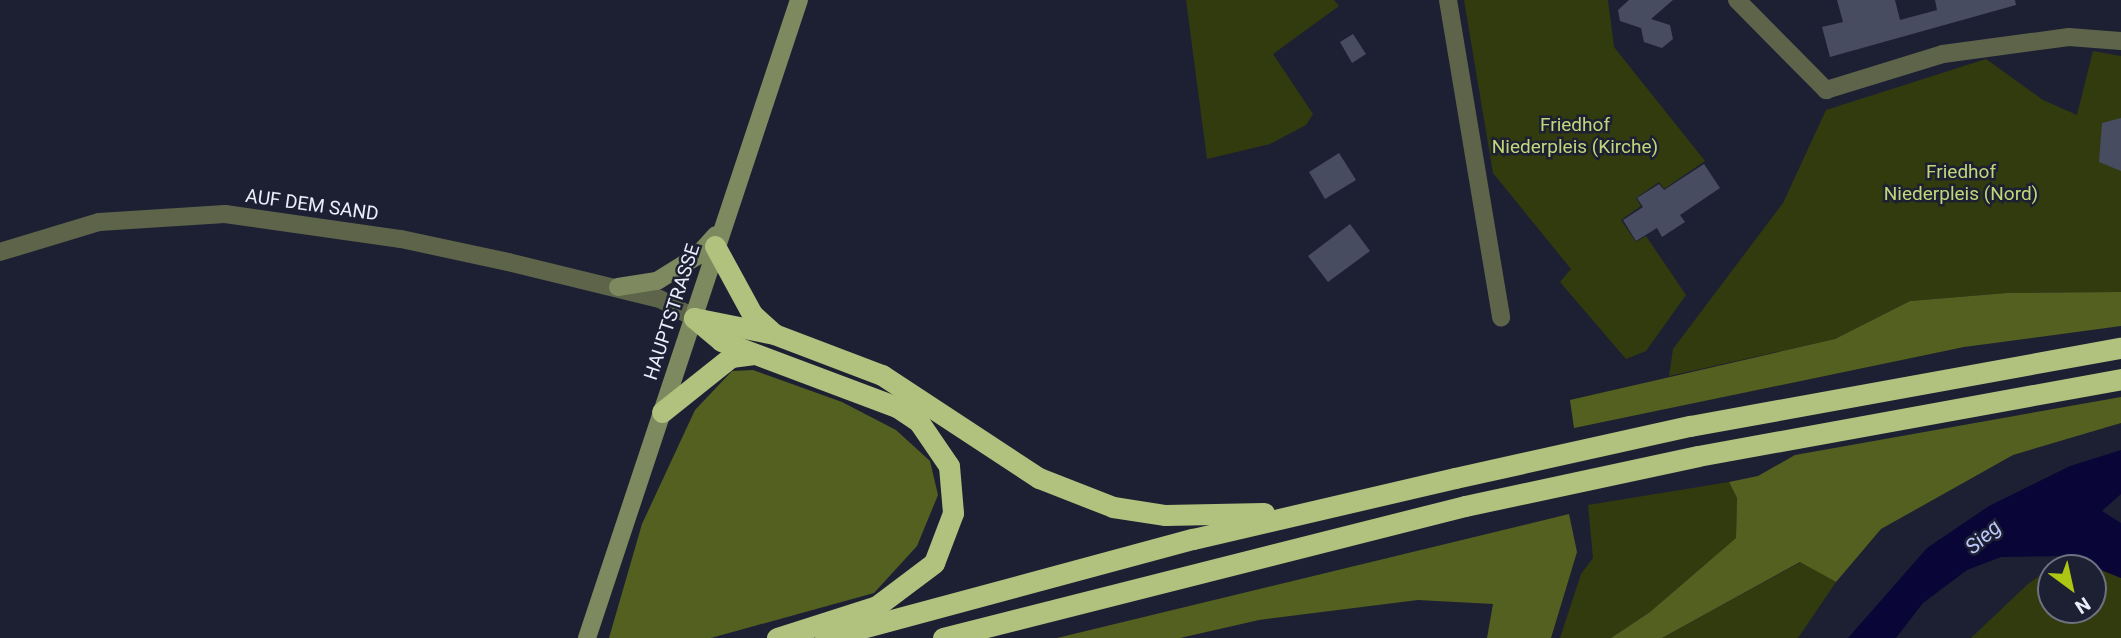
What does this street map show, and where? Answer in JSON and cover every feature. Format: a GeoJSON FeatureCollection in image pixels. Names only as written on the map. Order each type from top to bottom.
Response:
{"type":"FeatureCollection","features":[{"type":"Feature","properties":{"kind":"highway"},"geometry":{"type":"LineString","coordinates":[[718,238],[752,314],[774,334]]}},
{"type":"Feature","properties":{"kind":"highway"},"geometry":{"type":"LineString","coordinates":[[694,317],[774,334],[911,390],[1007,460],[1113,508],[1165,515],[1307,512]]}},
{"type":"Feature","properties":{"kind":"highway"},"geometry":{"type":"LineString","coordinates":[[694,317],[721,341],[897,407],[937,444],[954,487],[946,540],[934,563],[912,585],[877,606],[777,638]]}},
{"type":"Feature","properties":{"kind":"highway"},"geometry":{"type":"LineString","coordinates":[[825,638],[1307,512],[1690,426],[2121,348]]}},
{"type":"Feature","properties":{"kind":"highway"},"geometry":{"type":"LineString","coordinates":[[662,412],[731,357],[754,354]]}},
{"type":"Feature","properties":{"kind":"highway"},"geometry":{"type":"LineString","coordinates":[[943,638],[1129,587],[1698,456],[2121,379]]}},
{"type":"Feature","properties":{"kind":"highway"},"geometry":{"type":"LineString","coordinates":[[1000,638],[1107,604],[1129,587]]}},
{"type":"Feature","properties":{"kind":"main road","name":"HAUPTSTRASSE"},"geometry":{"type":"LineString","coordinates":[[587,638],[799,0]]}},
{"type":"Feature","properties":{"kind":"main road"},"geometry":{"type":"LineString","coordinates":[[618,287],[657,281],[697,256],[718,238]]}},
{"type":"Feature","properties":{"kind":"street"},"geometry":{"type":"LineString","coordinates":[[1448,0],[1501,318]]}},
{"type":"Feature","properties":{"kind":"street"},"geometry":{"type":"LineString","coordinates":[[1737,0],[1826,90],[1943,54],[2027,40],[2121,41]]}},
{"type":"Feature","properties":{"kind":"street","name":"AUF DEM SAND"},"geometry":{"type":"LineString","coordinates":[[0,252],[99,222],[225,214],[401,239],[618,287],[660,299],[694,317]]}},
{"type":"Feature","properties":{"kind":"green space"},"geometry":{"type":"Polygon","coordinates":[[[1186,0],[1334,0],[1339,6],[1273,54],[1313,114],[1306,125],[1270,144],[1207,159],[1186,0]]]}},
{"type":"Feature","properties":{"kind":"green space","name":"Friedhof Niederpleis (Kirche)"},"geometry":{"type":"Polygon","coordinates":[[[1464,0],[1608,0],[1614,47],[1705,161],[1664,189],[1659,182],[1636,198],[1641,206],[1621,220],[1636,242],[1646,236],[1686,295],[1646,351],[1626,359],[1560,282],[1571,269],[1493,173],[1464,0]]]}},
{"type":"Feature","properties":{"kind":"green space","name":"Friedhof Niederpleis (Nord)"},"geometry":{"type":"Polygon","coordinates":[[[2093,51],[2121,56],[2121,292],[2007,293],[1910,301],[1835,339],[1669,376],[1673,349],[1783,203],[1826,110],[1986,59],[2043,100],[2077,115],[2093,51]]]}},
{"type":"Feature","properties":{"kind":"green space"},"geometry":{"type":"Polygon","coordinates":[[[2121,292],[2121,326],[1964,347],[1574,428],[1570,400],[1835,339],[1910,301],[2007,293],[2121,292]]]}},
{"type":"Feature","properties":{"kind":"green space"},"geometry":{"type":"Polygon","coordinates":[[[753,370],[842,402],[896,430],[930,461],[938,495],[917,546],[874,593],[711,638],[609,638],[642,524],[695,410],[732,371],[753,370]]]}},
{"type":"Feature","properties":{"kind":"green space"},"geometry":{"type":"Polygon","coordinates":[[[2121,397],[2121,423],[2013,455],[1881,529],[1836,582],[1800,562],[1662,638],[1611,638],[1650,612],[1736,538],[1737,498],[1729,482],[1758,476],[1795,455],[2121,397]]]}},
{"type":"Feature","properties":{"kind":"green space"},"geometry":{"type":"Polygon","coordinates":[[[1729,482],[1737,498],[1736,538],[1650,612],[1611,638],[1560,638],[1581,574],[1593,558],[1588,505],[1729,482]]]}},
{"type":"Feature","properties":{"kind":"green space"},"geometry":{"type":"Polygon","coordinates":[[[1569,514],[1577,552],[1551,638],[1487,638],[1493,604],[1418,600],[1259,620],[1180,638],[1057,638],[1569,514]]]}},
{"type":"Feature","properties":{"kind":"green space"},"geometry":{"type":"Polygon","coordinates":[[[1801,562],[1836,582],[1798,638],[1662,638],[1801,562]]]}},
{"type":"Feature","properties":{"kind":"green space"},"geometry":{"type":"Polygon","coordinates":[[[2107,572],[2121,578],[2121,638],[1971,638],[2037,578],[2037,624],[2107,624],[2107,572]]]}},
{"type":"Feature","properties":{"kind":"water","name":"Sieg"},"geometry":{"type":"Polygon","coordinates":[[[2121,450],[2121,494],[2102,511],[2121,523],[2121,578],[2107,572],[2107,554],[2001,557],[1967,570],[1923,603],[1896,638],[1848,638],[1927,548],[1989,506],[2070,466],[2121,450]]]}},
{"type":"Feature","properties":{"kind":"building"},"geometry":{"type":"Polygon","coordinates":[[[1629,0],[1673,0],[1651,19],[1670,25],[1673,39],[1662,48],[1644,42],[1641,28],[1620,21],[1618,10],[1629,0]]]}},
{"type":"Feature","properties":{"kind":"building"},"geometry":{"type":"Polygon","coordinates":[[[1837,0],[1895,0],[1900,20],[1937,10],[1935,0],[2015,0],[2016,5],[1830,57],[1822,27],[1843,22],[1837,0]]]}},
{"type":"Feature","properties":{"kind":"building"},"geometry":{"type":"Polygon","coordinates":[[[1353,34],[1366,54],[1352,63],[1340,42],[1353,34]]]}},
{"type":"Feature","properties":{"kind":"building"},"geometry":{"type":"Polygon","coordinates":[[[2121,118],[2121,171],[2099,162],[2102,123],[2121,118]]]}},
{"type":"Feature","properties":{"kind":"building"},"geometry":{"type":"Polygon","coordinates":[[[1339,153],[1356,180],[1325,199],[1309,172],[1339,153]]]}},
{"type":"Feature","properties":{"kind":"building"},"geometry":{"type":"Polygon","coordinates":[[[1704,164],[1720,188],[1680,215],[1685,222],[1662,237],[1657,228],[1636,241],[1623,220],[1643,207],[1637,198],[1659,184],[1664,190],[1704,164]]]}},
{"type":"Feature","properties":{"kind":"building"},"geometry":{"type":"Polygon","coordinates":[[[1350,224],[1370,251],[1328,282],[1308,256],[1350,224]]]}}]}
